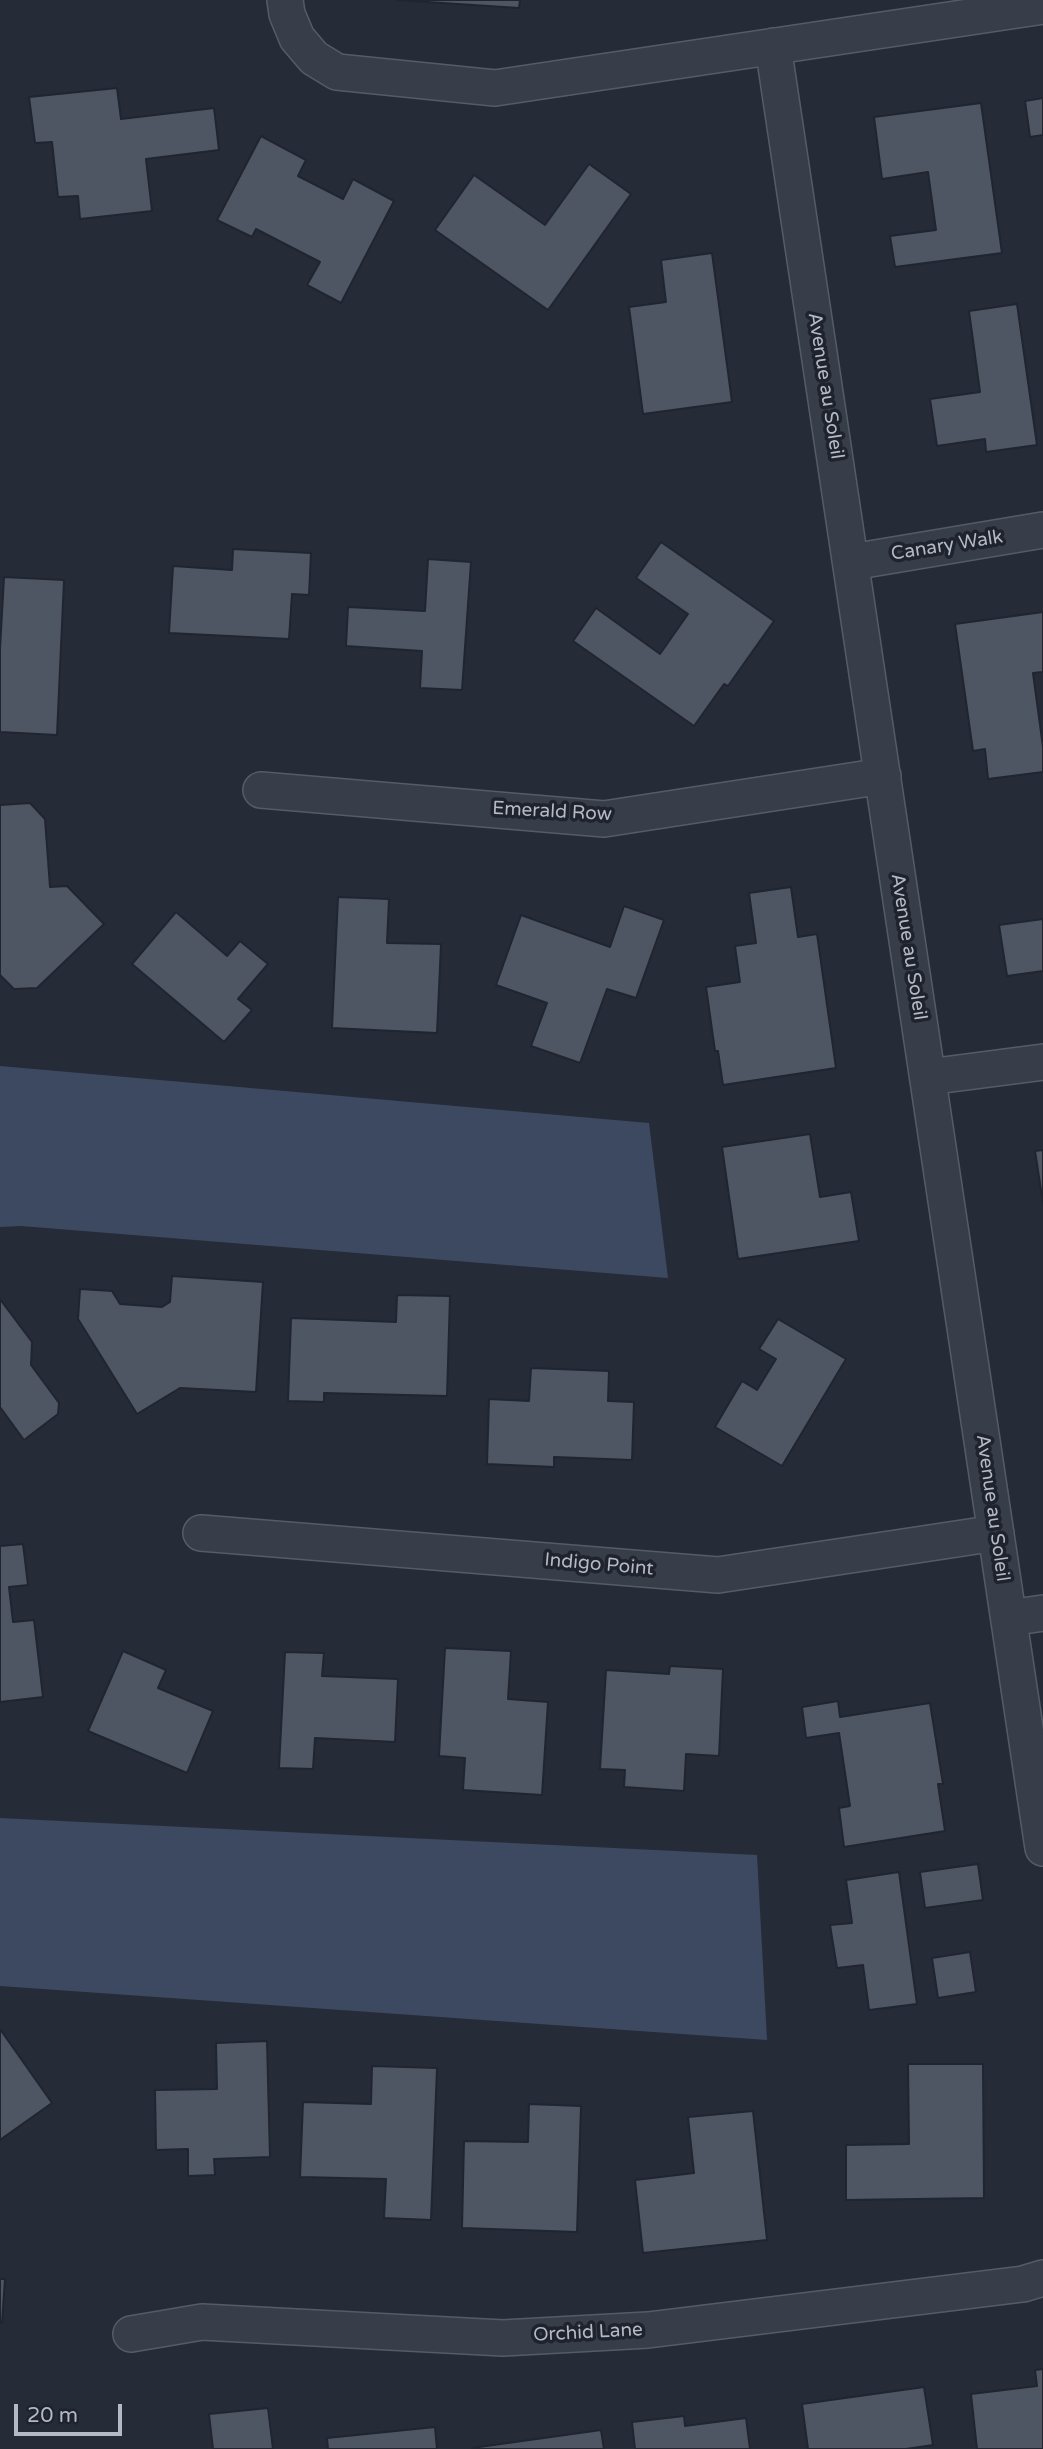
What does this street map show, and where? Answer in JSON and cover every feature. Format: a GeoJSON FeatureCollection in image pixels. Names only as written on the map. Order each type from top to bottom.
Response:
{"type":"FeatureCollection","features":[{"type":"Feature","properties":{"kind":"street"},"geometry":{"type":"LineString","coordinates":[[285,0],[287,14],[297,38],[314,58],[337,72],[495,88],[1043,6]]}},
{"type":"Feature","properties":{"kind":"street","name":"Avenue au Soleil"},"geometry":{"type":"LineString","coordinates":[[774,46],[1043,1848]]}},
{"type":"Feature","properties":{"kind":"street","name":"Canary Walk"},"geometry":{"type":"LineString","coordinates":[[852,562],[1043,530]]}},
{"type":"Feature","properties":{"kind":"street","name":"Emerald Row"},"geometry":{"type":"LineString","coordinates":[[261,790],[604,818],[883,776]]}},
{"type":"Feature","properties":{"kind":"street"},"geometry":{"type":"LineString","coordinates":[[928,1076],[1043,1062]]}},
{"type":"Feature","properties":{"kind":"street","name":"Indigo Point"},"geometry":{"type":"LineString","coordinates":[[201,1533],[718,1575],[996,1533]]}},
{"type":"Feature","properties":{"kind":"street"},"geometry":{"type":"LineString","coordinates":[[1009,1618],[1043,1613]]}},
{"type":"Feature","properties":{"kind":"street","name":"Orchid Lane"},"geometry":{"type":"LineString","coordinates":[[131,2334],[202,2322],[503,2338],[648,2330],[1023,2284],[1043,2278]]}},
{"type":"Feature","properties":{"kind":"water"},"geometry":{"type":"Polygon","coordinates":[[[0,1066],[649,1123],[668,1278],[21,1226],[0,1227],[0,1066]]]}},
{"type":"Feature","properties":{"kind":"water"},"geometry":{"type":"Polygon","coordinates":[[[0,1818],[757,1855],[767,2040],[0,1986],[0,1818]]]}},
{"type":"Feature","properties":{"kind":"building"},"geometry":{"type":"Polygon","coordinates":[[[397,0],[520,0],[519,8],[397,0]]]}},
{"type":"Feature","properties":{"kind":"building"},"geometry":{"type":"Polygon","coordinates":[[[117,88],[121,119],[214,108],[219,150],[146,159],[152,211],[80,219],[78,196],[58,197],[52,142],[35,143],[29,97],[117,88]]]}},
{"type":"Feature","properties":{"kind":"building"},"geometry":{"type":"Polygon","coordinates":[[[1043,98],[1043,135],[1030,137],[1025,101],[1043,98]]]}},
{"type":"Feature","properties":{"kind":"building"},"geometry":{"type":"Polygon","coordinates":[[[981,103],[1002,253],[895,267],[890,236],[936,230],[928,172],[882,179],[874,117],[981,103]]]}},
{"type":"Feature","properties":{"kind":"building"},"geometry":{"type":"Polygon","coordinates":[[[261,136],[306,160],[298,176],[343,199],[353,179],[394,201],[341,303],[307,285],[320,262],[256,229],[252,237],[217,220],[261,136]]]}},
{"type":"Feature","properties":{"kind":"building"},"geometry":{"type":"Polygon","coordinates":[[[589,164],[631,194],[548,310],[435,230],[474,175],[545,225],[589,164]]]}},
{"type":"Feature","properties":{"kind":"building"},"geometry":{"type":"Polygon","coordinates":[[[712,253],[732,402],[643,414],[629,307],[666,302],[661,260],[712,253]]]}},
{"type":"Feature","properties":{"kind":"building"},"geometry":{"type":"Polygon","coordinates":[[[1017,304],[1037,445],[986,452],[985,439],[937,446],[930,399],[980,392],[969,311],[1017,304]]]}},
{"type":"Feature","properties":{"kind":"building"},"geometry":{"type":"Polygon","coordinates":[[[661,542],[774,621],[728,686],[724,684],[694,726],[573,641],[596,608],[660,654],[688,614],[636,578],[661,542]]]}},
{"type":"Feature","properties":{"kind":"building"},"geometry":{"type":"Polygon","coordinates":[[[233,549],[311,553],[309,595],[292,594],[289,639],[169,633],[173,566],[232,570],[233,549]]]}},
{"type":"Feature","properties":{"kind":"building"},"geometry":{"type":"Polygon","coordinates":[[[428,559],[471,562],[462,690],[420,688],[422,651],[346,646],[348,607],[425,611],[428,559]]]}},
{"type":"Feature","properties":{"kind":"building"},"geometry":{"type":"Polygon","coordinates":[[[4,577],[64,580],[57,735],[0,732],[0,649],[4,577]]]}},
{"type":"Feature","properties":{"kind":"building"},"geometry":{"type":"Polygon","coordinates":[[[1043,612],[1043,672],[1033,673],[1043,747],[1043,772],[988,779],[985,749],[973,751],[955,624],[1043,612]]]}},
{"type":"Feature","properties":{"kind":"building"},"geometry":{"type":"Polygon","coordinates":[[[30,803],[45,819],[50,887],[67,886],[104,924],[37,988],[14,989],[0,975],[0,805],[30,803]]]}},
{"type":"Feature","properties":{"kind":"building"},"geometry":{"type":"Polygon","coordinates":[[[791,887],[798,937],[817,934],[836,1068],[723,1085],[706,987],[740,982],[735,946],[756,943],[749,893],[791,887]]]}},
{"type":"Feature","properties":{"kind":"building"},"geometry":{"type":"Polygon","coordinates":[[[338,897],[389,899],[387,943],[441,944],[437,1033],[332,1028],[338,897]]]}},
{"type":"Feature","properties":{"kind":"building"},"geometry":{"type":"Polygon","coordinates":[[[624,906],[664,920],[636,998],[607,989],[580,1063],[531,1046],[547,1003],[496,985],[521,915],[610,947],[624,906]]]}},
{"type":"Feature","properties":{"kind":"building"},"geometry":{"type":"Polygon","coordinates":[[[176,912],[227,956],[240,941],[268,964],[238,999],[252,1010],[224,1042],[132,964],[176,912]]]}},
{"type":"Feature","properties":{"kind":"building"},"geometry":{"type":"Polygon","coordinates":[[[1043,919],[1043,971],[1007,976],[999,925],[1043,919]]]}},
{"type":"Feature","properties":{"kind":"building"},"geometry":{"type":"Polygon","coordinates":[[[810,1134],[820,1197],[851,1192],[859,1241],[738,1259],[722,1147],[810,1134]]]}},
{"type":"Feature","properties":{"kind":"building"},"geometry":{"type":"Polygon","coordinates":[[[1043,1150],[1043,1203],[1035,1151],[1043,1150]]]}},
{"type":"Feature","properties":{"kind":"building"},"geometry":{"type":"Polygon","coordinates":[[[172,1276],[263,1282],[256,1392],[180,1388],[137,1414],[78,1319],[80,1289],[112,1291],[120,1304],[162,1307],[170,1302],[172,1276]]]}},
{"type":"Feature","properties":{"kind":"building"},"geometry":{"type":"Polygon","coordinates":[[[397,1295],[450,1296],[447,1396],[324,1393],[324,1402],[288,1401],[291,1318],[396,1322],[397,1295]]]}},
{"type":"Feature","properties":{"kind":"building"},"geometry":{"type":"Polygon","coordinates":[[[0,1299],[32,1342],[31,1365],[59,1403],[58,1414],[24,1440],[0,1407],[0,1299]]]}},
{"type":"Feature","properties":{"kind":"building"},"geometry":{"type":"Polygon","coordinates":[[[778,1319],[846,1359],[782,1466],[715,1427],[742,1381],[757,1390],[776,1359],[759,1349],[778,1319]]]}},
{"type":"Feature","properties":{"kind":"building"},"geometry":{"type":"Polygon","coordinates":[[[531,1368],[609,1371],[608,1401],[634,1402],[632,1460],[554,1457],[554,1467],[487,1464],[489,1399],[529,1401],[531,1368]]]}},
{"type":"Feature","properties":{"kind":"building"},"geometry":{"type":"Polygon","coordinates":[[[23,1544],[28,1585],[9,1587],[13,1622],[34,1620],[43,1697],[0,1702],[0,1546],[23,1544]]]}},
{"type":"Feature","properties":{"kind":"building"},"geometry":{"type":"Polygon","coordinates":[[[445,1648],[511,1651],[508,1699],[548,1702],[542,1795],[463,1790],[465,1758],[439,1756],[445,1648]]]}},
{"type":"Feature","properties":{"kind":"building"},"geometry":{"type":"Polygon","coordinates":[[[123,1651],[166,1670],[158,1688],[213,1711],[187,1773],[88,1731],[123,1651]]]}},
{"type":"Feature","properties":{"kind":"building"},"geometry":{"type":"Polygon","coordinates":[[[285,1652],[324,1653],[322,1676],[398,1679],[395,1742],[315,1738],[313,1769],[279,1768],[285,1652]]]}},
{"type":"Feature","properties":{"kind":"building"},"geometry":{"type":"Polygon","coordinates":[[[670,1666],[723,1669],[719,1756],[686,1754],[684,1791],[624,1787],[625,1770],[600,1769],[606,1670],[669,1674],[670,1666]]]}},
{"type":"Feature","properties":{"kind":"building"},"geometry":{"type":"Polygon","coordinates":[[[838,1701],[840,1717],[930,1703],[943,1784],[938,1784],[945,1831],[844,1847],[839,1808],[850,1806],[839,1733],[806,1738],[802,1707],[838,1701]]]}},
{"type":"Feature","properties":{"kind":"building"},"geometry":{"type":"Polygon","coordinates":[[[978,1864],[983,1900],[925,1908],[920,1872],[978,1864]]]}},
{"type":"Feature","properties":{"kind":"building"},"geometry":{"type":"Polygon","coordinates":[[[899,1872],[917,2004],[869,2010],[863,1965],[837,1968],[830,1925],[852,1923],[846,1880],[899,1872]]]}},
{"type":"Feature","properties":{"kind":"building"},"geometry":{"type":"Polygon","coordinates":[[[970,1952],[976,1992],[938,1998],[932,1958],[970,1952]]]}},
{"type":"Feature","properties":{"kind":"building"},"geometry":{"type":"Polygon","coordinates":[[[0,2029],[52,2103],[0,2140],[0,2029]]]}},
{"type":"Feature","properties":{"kind":"building"},"geometry":{"type":"Polygon","coordinates":[[[267,2041],[270,2157],[214,2159],[215,2175],[188,2176],[188,2149],[156,2150],[155,2090],[217,2089],[216,2043],[267,2041]]]}},
{"type":"Feature","properties":{"kind":"building"},"geometry":{"type":"Polygon","coordinates":[[[908,2064],[983,2064],[984,2198],[846,2200],[846,2145],[909,2144],[908,2064]]]}},
{"type":"Feature","properties":{"kind":"building"},"geometry":{"type":"Polygon","coordinates":[[[372,2066],[437,2068],[431,2220],[384,2218],[386,2179],[300,2177],[303,2102],[371,2104],[372,2066]]]}},
{"type":"Feature","properties":{"kind":"building"},"geometry":{"type":"Polygon","coordinates":[[[529,2104],[581,2106],[577,2232],[462,2228],[464,2141],[528,2142],[529,2104]]]}},
{"type":"Feature","properties":{"kind":"building"},"geometry":{"type":"Polygon","coordinates":[[[753,2111],[767,2240],[643,2253],[635,2180],[694,2173],[688,2117],[753,2111]]]}},
{"type":"Feature","properties":{"kind":"building"},"geometry":{"type":"Polygon","coordinates":[[[0,2279],[5,2279],[2,2323],[0,2323],[0,2279]]]}},
{"type":"Feature","properties":{"kind":"building"},"geometry":{"type":"Polygon","coordinates":[[[1043,2369],[1043,2449],[977,2449],[971,2394],[1037,2386],[1035,2370],[1043,2369]]]}},
{"type":"Feature","properties":{"kind":"building"},"geometry":{"type":"Polygon","coordinates":[[[924,2387],[933,2445],[906,2449],[808,2449],[802,2404],[924,2387]]]}},
{"type":"Feature","properties":{"kind":"building"},"geometry":{"type":"Polygon","coordinates":[[[268,2408],[273,2449],[213,2449],[209,2414],[268,2408]]]}},
{"type":"Feature","properties":{"kind":"building"},"geometry":{"type":"Polygon","coordinates":[[[684,2416],[685,2426],[746,2418],[750,2449],[635,2449],[632,2422],[684,2416]]]}},
{"type":"Feature","properties":{"kind":"building"},"geometry":{"type":"Polygon","coordinates":[[[435,2427],[437,2449],[328,2449],[327,2438],[435,2427]]]}},
{"type":"Feature","properties":{"kind":"building"},"geometry":{"type":"Polygon","coordinates":[[[601,2430],[604,2449],[472,2449],[472,2448],[601,2430]]]}}]}
